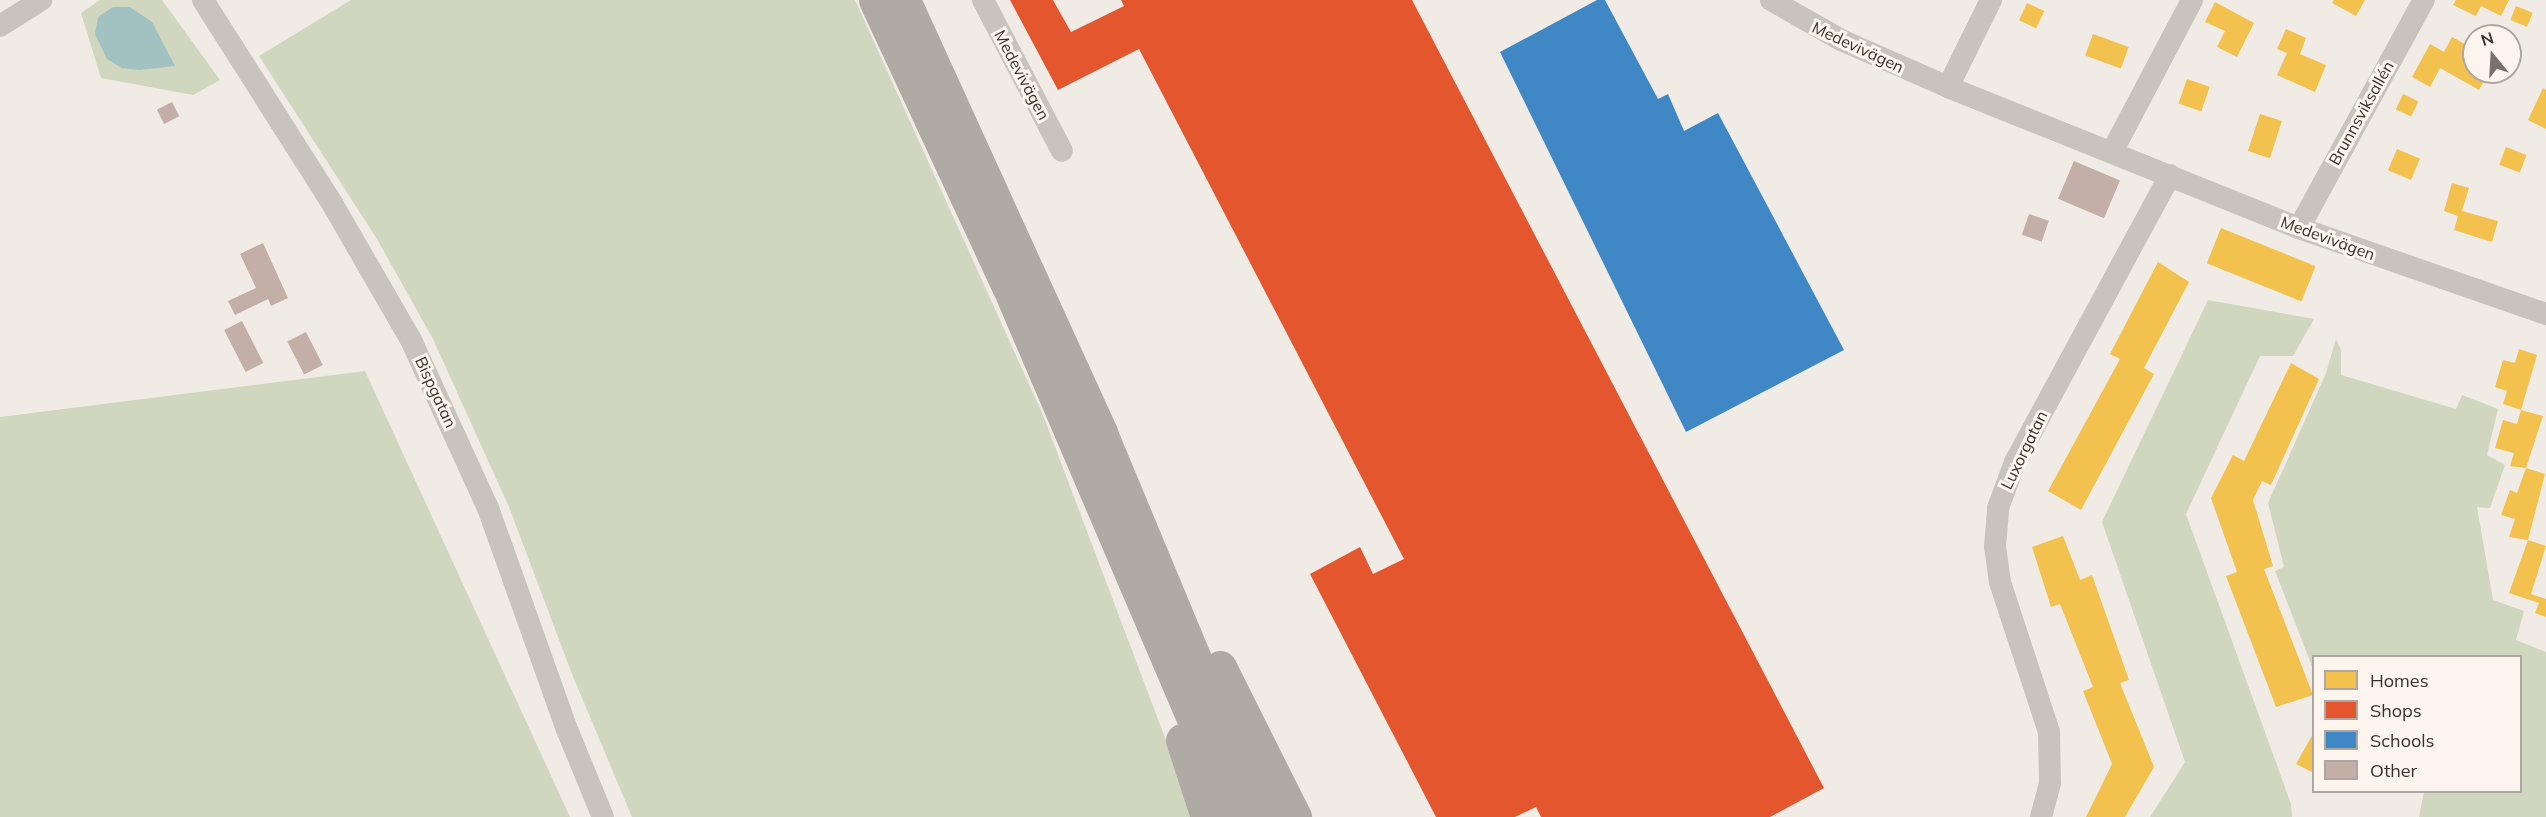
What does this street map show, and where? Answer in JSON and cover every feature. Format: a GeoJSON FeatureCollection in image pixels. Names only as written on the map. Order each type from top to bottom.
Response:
{"type":"FeatureCollection","features":[{"type":"Feature","properties":{"kind":"highway"},"geometry":{"type":"LineString","coordinates":[[875,0],[1008,285],[1235,817]]}},
{"type":"Feature","properties":{"kind":"highway"},"geometry":{"type":"LineString","coordinates":[[904,0],[1101,433],[1261,817]]}},
{"type":"Feature","properties":{"kind":"highway"},"geometry":{"type":"LineString","coordinates":[[1101,433],[1295,817]]}},
{"type":"Feature","properties":{"kind":"highway"},"geometry":{"type":"LineString","coordinates":[[1154,624],[1184,746],[1207,817]]}},
{"type":"Feature","properties":{"kind":"street"},"geometry":{"type":"LineString","coordinates":[[0,26],[41,0]]}},
{"type":"Feature","properties":{"kind":"street","name":"Bispgatan"},"geometry":{"type":"LineString","coordinates":[[203,0],[333,205],[411,340],[488,508],[566,726],[603,817]]}},
{"type":"Feature","properties":{"kind":"street","name":"Medevivägen"},"geometry":{"type":"LineString","coordinates":[[983,0],[1062,151]]}},
{"type":"Feature","properties":{"kind":"street","name":"Medevivägen"},"geometry":{"type":"LineString","coordinates":[[1771,0],[1841,40],[1948,87],[2299,228],[2546,314]]}},
{"type":"Feature","properties":{"kind":"street"},"geometry":{"type":"LineString","coordinates":[[1948,87],[1991,0]]}},
{"type":"Feature","properties":{"kind":"street"},"geometry":{"type":"LineString","coordinates":[[2112,152],[2192,0]]}},
{"type":"Feature","properties":{"kind":"street","name":"Brunnsviksallén"},"geometry":{"type":"LineString","coordinates":[[2299,228],[2424,0]]}},
{"type":"Feature","properties":{"kind":"street","name":"Luxorgatan"},"geometry":{"type":"LineString","coordinates":[[2041,817],[2050,783],[2049,732],[2000,582],[1995,546],[1998,508],[2015,462],[2170,175]]}},
{"type":"Feature","properties":{"kind":"green space"},"geometry":{"type":"Polygon","coordinates":[[[100,0],[162,0],[220,80],[193,95],[101,78],[81,13],[100,0]]]}},
{"type":"Feature","properties":{"kind":"green space"},"geometry":{"type":"Polygon","coordinates":[[[351,0],[855,0],[1043,415],[1195,817],[632,817],[572,674],[509,507],[433,339],[377,239],[259,56],[351,0]]]}},
{"type":"Feature","properties":{"kind":"green space"},"geometry":{"type":"Polygon","coordinates":[[[2208,300],[2314,319],[2293,356],[2260,356],[2186,514],[2291,804],[2292,817],[2150,817],[2185,762],[2102,522],[2208,300]]]}},
{"type":"Feature","properties":{"kind":"green space"},"geometry":{"type":"Polygon","coordinates":[[[2336,339],[2341,350],[2341,375],[2456,409],[2462,395],[2498,409],[2487,455],[2505,465],[2490,508],[2477,507],[2493,600],[2524,611],[2516,640],[2546,652],[2546,817],[2419,817],[2424,793],[2522,793],[2522,655],[2312,655],[2312,666],[2275,571],[2284,567],[2268,503],[2326,373],[2336,339]]]}},
{"type":"Feature","properties":{"kind":"green space"},"geometry":{"type":"Polygon","coordinates":[[[365,371],[570,817],[0,817],[0,417],[365,371]]]}},
{"type":"Feature","properties":{"kind":"water"},"geometry":{"type":"Polygon","coordinates":[[[113,7],[130,7],[152,22],[175,66],[139,70],[122,68],[107,59],[95,34],[98,17],[113,7]]]}},
{"type":"Feature","properties":{"kind":"building: Homes"},"geometry":{"type":"Polygon","coordinates":[[[2334,0],[2365,0],[2356,16],[2332,3],[2334,0]]]}},
{"type":"Feature","properties":{"kind":"building: Homes"},"geometry":{"type":"Polygon","coordinates":[[[2456,0],[2509,0],[2501,16],[2481,6],[2476,16],[2453,5],[2456,0]]]}},
{"type":"Feature","properties":{"kind":"building: Homes"},"geometry":{"type":"Polygon","coordinates":[[[2215,2],[2254,23],[2237,57],[2217,47],[2225,31],[2205,22],[2215,2]]]}},
{"type":"Feature","properties":{"kind":"building: Homes"},"geometry":{"type":"Polygon","coordinates":[[[2027,3],[2044,11],[2036,28],[2019,20],[2027,3]]]}},
{"type":"Feature","properties":{"kind":"building: Homes"},"geometry":{"type":"Polygon","coordinates":[[[2516,6],[2533,13],[2527,27],[2510,20],[2516,6]]]}},
{"type":"Feature","properties":{"kind":"building: Homes"},"geometry":{"type":"Polygon","coordinates":[[[2286,29],[2306,38],[2300,54],[2326,65],[2315,92],[2277,75],[2287,53],[2277,49],[2286,29]]]}},
{"type":"Feature","properties":{"kind":"building: Homes"},"geometry":{"type":"Polygon","coordinates":[[[2093,34],[2129,47],[2121,69],[2085,56],[2093,34]]]}},
{"type":"Feature","properties":{"kind":"building: Homes"},"geometry":{"type":"Polygon","coordinates":[[[2452,37],[2462,42],[2462,80],[2440,68],[2430,87],[2412,77],[2430,44],[2444,52],[2452,37]]]}},
{"type":"Feature","properties":{"kind":"building: Homes"},"geometry":{"type":"Polygon","coordinates":[[[2187,79],[2210,87],[2201,111],[2179,104],[2187,79]]]}},
{"type":"Feature","properties":{"kind":"building: Homes"},"geometry":{"type":"Polygon","coordinates":[[[2468,84],[2482,84],[2479,90],[2468,84]]]}},
{"type":"Feature","properties":{"kind":"building: Homes"},"geometry":{"type":"Polygon","coordinates":[[[2543,88],[2546,90],[2546,129],[2528,120],[2543,88]]]}},
{"type":"Feature","properties":{"kind":"building: Homes"},"geometry":{"type":"Polygon","coordinates":[[[2403,94],[2418,101],[2411,117],[2396,109],[2403,94]]]}},
{"type":"Feature","properties":{"kind":"building: Homes"},"geometry":{"type":"Polygon","coordinates":[[[2260,114],[2282,121],[2270,158],[2248,151],[2260,114]]]}},
{"type":"Feature","properties":{"kind":"building: Homes"},"geometry":{"type":"Polygon","coordinates":[[[2506,147],[2527,155],[2520,173],[2499,165],[2506,147]]]}},
{"type":"Feature","properties":{"kind":"building: Homes"},"geometry":{"type":"Polygon","coordinates":[[[2397,149],[2420,159],[2411,180],[2388,170],[2397,149]]]}},
{"type":"Feature","properties":{"kind":"building: Homes"},"geometry":{"type":"Polygon","coordinates":[[[2452,183],[2469,188],[2462,211],[2498,221],[2492,242],[2454,230],[2458,216],[2444,211],[2452,183]]]}},
{"type":"Feature","properties":{"kind":"building: Homes"},"geometry":{"type":"Polygon","coordinates":[[[2221,228],[2316,266],[2301,301],[2207,263],[2221,228]]]}},
{"type":"Feature","properties":{"kind":"building: Homes"},"geometry":{"type":"Polygon","coordinates":[[[2158,262],[2189,282],[2144,368],[2154,374],[2081,510],[2048,491],[2120,359],[2110,354],[2158,262]]]}},
{"type":"Feature","properties":{"kind":"building: Homes"},"geometry":{"type":"Polygon","coordinates":[[[2519,349],[2537,355],[2521,410],[2503,404],[2507,391],[2495,387],[2503,360],[2515,363],[2519,349]]]}},
{"type":"Feature","properties":{"kind":"building: Homes"},"geometry":{"type":"Polygon","coordinates":[[[2291,363],[2319,379],[2271,485],[2262,481],[2253,500],[2273,566],[2264,569],[2312,692],[2312,695],[2276,707],[2226,576],[2237,572],[2211,498],[2233,455],[2244,461],[2291,363]]]}},
{"type":"Feature","properties":{"kind":"building: Homes"},"geometry":{"type":"Polygon","coordinates":[[[2521,410],[2543,416],[2526,468],[2510,466],[2514,453],[2495,448],[2503,420],[2517,424],[2521,410]]]}},
{"type":"Feature","properties":{"kind":"building: Homes"},"geometry":{"type":"Polygon","coordinates":[[[2526,468],[2545,474],[2528,540],[2509,537],[2515,519],[2501,515],[2510,490],[2517,493],[2526,468]]]}},
{"type":"Feature","properties":{"kind":"building: Homes"},"geometry":{"type":"Polygon","coordinates":[[[2063,536],[2080,580],[2092,575],[2129,680],[2120,683],[2154,767],[2125,817],[2086,817],[2112,764],[2083,691],[2093,687],[2060,604],[2051,607],[2032,547],[2063,536]]]}},
{"type":"Feature","properties":{"kind":"building: Homes"},"geometry":{"type":"Polygon","coordinates":[[[2528,540],[2546,546],[2531,594],[2546,599],[2546,617],[2535,613],[2539,603],[2509,593],[2528,540]]]}},
{"type":"Feature","properties":{"kind":"building: Homes"},"geometry":{"type":"Polygon","coordinates":[[[2312,736],[2312,772],[2296,764],[2312,736]]]}},
{"type":"Feature","properties":{"kind":"building: Shops"},"geometry":{"type":"Polygon","coordinates":[[[1010,0],[1053,0],[1071,32],[1124,6],[1121,0],[1412,0],[1824,788],[1770,817],[1541,817],[1536,807],[1515,817],[1436,817],[1310,574],[1360,547],[1373,574],[1404,559],[1139,49],[1058,90],[1010,0]]]}},
{"type":"Feature","properties":{"kind":"building: Schools"},"geometry":{"type":"Polygon","coordinates":[[[1597,0],[1605,0],[1658,99],[1668,94],[1684,131],[1718,113],[1844,350],[1686,432],[1500,52],[1597,0]]]}},
{"type":"Feature","properties":{"kind":"building: Other"},"geometry":{"type":"Polygon","coordinates":[[[172,102],[179,116],[164,124],[157,110],[172,102]]]}},
{"type":"Feature","properties":{"kind":"building: Other"},"geometry":{"type":"Polygon","coordinates":[[[2074,161],[2120,181],[2104,218],[2058,199],[2074,161]]]}},
{"type":"Feature","properties":{"kind":"building: Other"},"geometry":{"type":"Polygon","coordinates":[[[2029,214],[2049,221],[2042,242],[2022,235],[2029,214]]]}},
{"type":"Feature","properties":{"kind":"building: Other"},"geometry":{"type":"Polygon","coordinates":[[[263,243],[288,298],[271,306],[268,299],[235,315],[228,301],[256,288],[240,254],[263,243]]]}},
{"type":"Feature","properties":{"kind":"building: Other"},"geometry":{"type":"Polygon","coordinates":[[[242,321],[263,363],[246,372],[224,330],[242,321]]]}},
{"type":"Feature","properties":{"kind":"building: Other"},"geometry":{"type":"Polygon","coordinates":[[[306,332],[323,365],[304,375],[287,342],[306,332]]]}}]}
